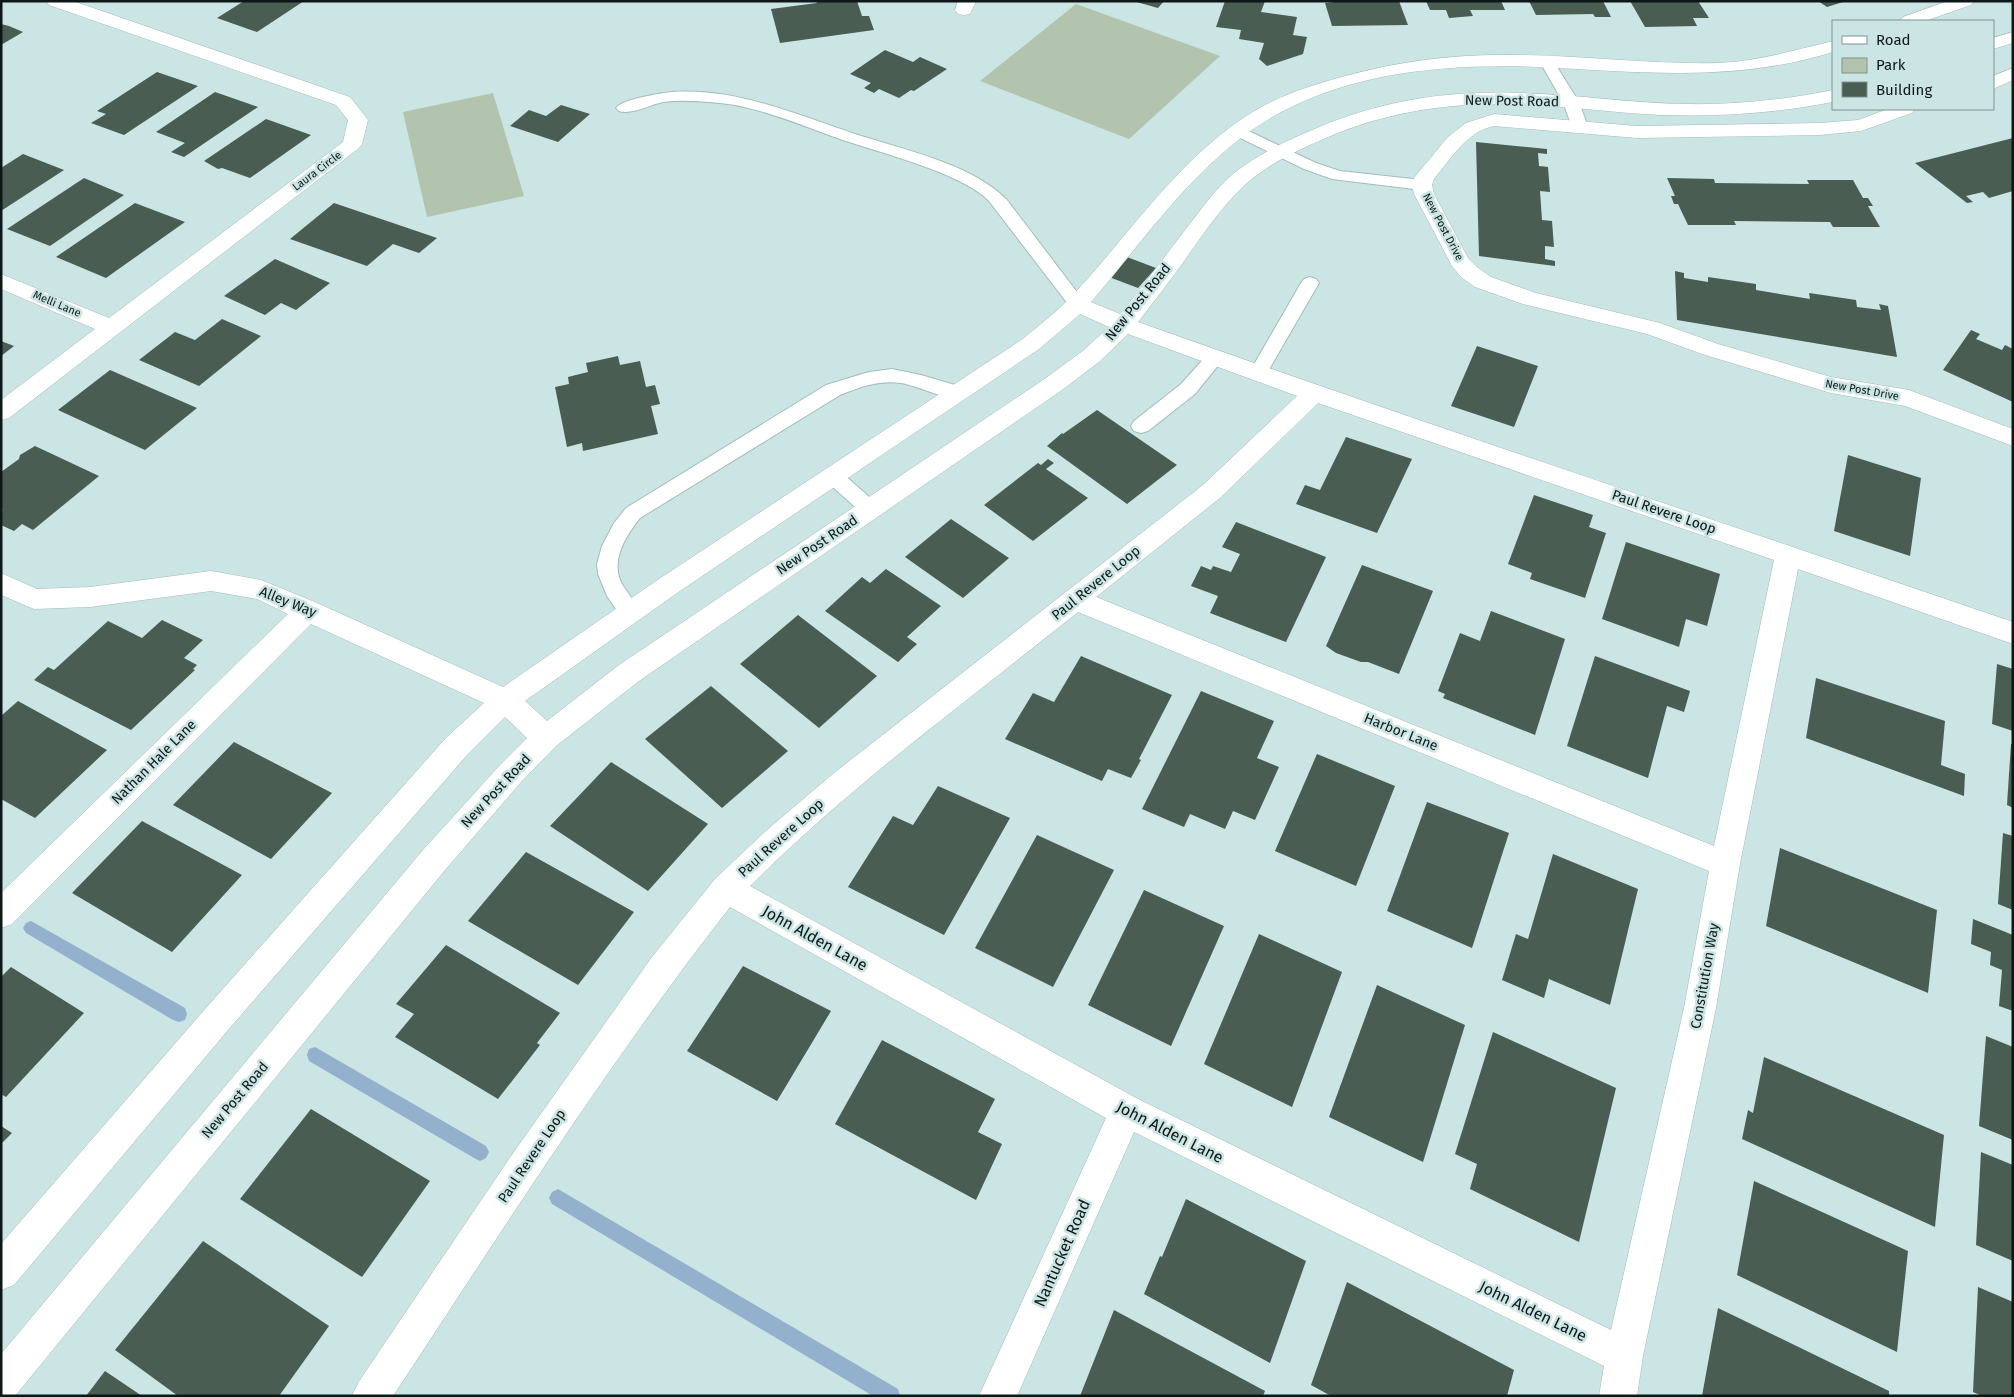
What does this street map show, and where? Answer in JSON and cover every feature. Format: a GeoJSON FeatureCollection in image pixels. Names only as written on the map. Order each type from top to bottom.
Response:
{"type":"FeatureCollection","features":[{"type":"Feature","properties":{"kind":"street","name":"Laura Circle"},"geometry":{"type":"LineString","coordinates":[[1,412],[352,144],[358,120],[343,101],[56,1]]}},
{"type":"Feature","properties":{"kind":"street"},"geometry":{"type":"LineString","coordinates":[[1913,20],[1965,1]]}},
{"type":"Feature","properties":{"kind":"street"},"geometry":{"type":"LineString","coordinates":[[1994,44],[2013,37]]}},
{"type":"Feature","properties":{"kind":"street"},"geometry":{"type":"LineString","coordinates":[[1,1272],[217,1019],[443,762],[505,700],[630,612],[1031,344],[1077,304],[1186,176],[1207,155],[1258,117],[1290,100],[1320,88],[1385,71],[1466,61],[1547,62],[1678,69],[1723,68],[1788,58],[1832,46]]}},
{"type":"Feature","properties":{"kind":"street"},"geometry":{"type":"LineString","coordinates":[[1994,82],[2013,73]]}},
{"type":"Feature","properties":{"kind":"street","name":"New Post Road"},"geometry":{"type":"LineString","coordinates":[[1,1383],[434,860],[511,773],[546,738],[629,672],[1054,384],[1092,356],[1124,325],[1221,197],[1247,173],[1280,152],[1335,126],[1408,107],[1454,100],[1498,98],[1684,110],[1723,110],[1796,105],[1832,96]]}},
{"type":"Feature","properties":{"kind":"street","name":"New Post Drive"},"geometry":{"type":"LineString","coordinates":[[1902,110],[1860,124],[1820,128],[1637,132],[1580,126],[1483,120],[1467,130],[1424,178],[1422,185],[1424,194],[1459,261],[1469,272],[1483,282],[1532,299],[1652,328],[1710,349],[1831,385],[1909,398],[2013,438]]}},
{"type":"Feature","properties":{"kind":"street","name":"Melli Lane"},"geometry":{"type":"LineString","coordinates":[[1,281],[112,328]]}},
{"type":"Feature","properties":{"kind":"street","name":"Paul Revere Loop"},"geometry":{"type":"LineString","coordinates":[[1077,304],[1124,325],[1314,393],[2013,632]]}},
{"type":"Feature","properties":{"kind":"street","name":"Paul Revere Loop"},"geometry":{"type":"LineString","coordinates":[[371,1396],[538,1146],[663,968],[726,889],[777,839],[844,782],[1076,600],[1212,490],[1314,393]]}},
{"type":"Feature","properties":{"kind":"street","name":"Constitution Way"},"geometry":{"type":"LineString","coordinates":[[1618,1396],[1624,1356],[1700,1008],[1725,864],[1788,556]]}},
{"type":"Feature","properties":{"kind":"street","name":"Alley Way"},"geometry":{"type":"LineString","coordinates":[[1,584],[34,599],[90,597],[211,580],[261,590],[505,700],[546,738]]}},
{"type":"Feature","properties":{"kind":"street","name":"Harbor Lane"},"geometry":{"type":"LineString","coordinates":[[1076,600],[1725,864]]}},
{"type":"Feature","properties":{"kind":"street","name":"Nathan Hale Lane"},"geometry":{"type":"LineString","coordinates":[[1,914],[308,610]]}},
{"type":"Feature","properties":{"kind":"street","name":"John Alden Lane"},"geometry":{"type":"LineString","coordinates":[[726,889],[1126,1111],[1624,1356]]}},
{"type":"Feature","properties":{"kind":"street","name":"Nantucket Road"},"geometry":{"type":"LineString","coordinates":[[998,1396],[1126,1111]]}},
{"type":"Feature","properties":{"kind":"lane"},"geometry":{"type":"LineString","coordinates":[[1547,62],[1571,102],[1580,126]]}},
{"type":"Feature","properties":{"kind":"lane"},"geometry":{"type":"LineString","coordinates":[[624,108],[659,97],[692,96],[725,100],[767,109],[907,156],[960,176],[986,190],[1001,204],[1077,304]]}},
{"type":"Feature","properties":{"kind":"lane"},"geometry":{"type":"LineString","coordinates":[[1238,131],[1310,166],[1338,176],[1422,185]]}},
{"type":"Feature","properties":{"kind":"lane"},"geometry":{"type":"LineString","coordinates":[[1258,373],[1310,283]]}},
{"type":"Feature","properties":{"kind":"lane"},"geometry":{"type":"LineString","coordinates":[[1141,426],[1188,389],[1215,358]]}},
{"type":"Feature","properties":{"kind":"lane"},"geometry":{"type":"LineString","coordinates":[[630,612],[611,584],[606,569],[610,551],[619,530],[633,513],[833,390],[859,380],[884,376],[914,380],[958,393]]}},
{"type":"Feature","properties":{"kind":"lane"},"geometry":{"type":"LineString","coordinates":[[834,476],[870,509]]}},
{"type":"Feature","properties":{"kind":"green space"},"geometry":{"type":"Polygon","coordinates":[[[1076,4],[1220,56],[1129,139],[980,81],[1076,4]]]}},
{"type":"Feature","properties":{"kind":"green space"},"geometry":{"type":"Polygon","coordinates":[[[493,93],[524,196],[427,217],[403,112],[493,93]]]}},
{"type":"Feature","properties":{"kind":"building"},"geometry":{"type":"Polygon","coordinates":[[[244,1],[304,1],[257,32],[217,18],[244,1]]]}},
{"type":"Feature","properties":{"kind":"building"},"geometry":{"type":"Polygon","coordinates":[[[816,1],[857,1],[862,16],[869,16],[874,30],[780,43],[771,9],[817,3],[816,1]]]}},
{"type":"Feature","properties":{"kind":"building"},"geometry":{"type":"Polygon","coordinates":[[[1133,1],[1164,1],[1158,8],[1133,1]]]}},
{"type":"Feature","properties":{"kind":"building"},"geometry":{"type":"Polygon","coordinates":[[[1225,1],[1265,1],[1261,12],[1297,17],[1293,35],[1307,37],[1303,54],[1267,66],[1259,59],[1264,43],[1239,39],[1241,30],[1216,27],[1225,1]]]}},
{"type":"Feature","properties":{"kind":"building"},"geometry":{"type":"Polygon","coordinates":[[[1343,1],[1399,1],[1408,25],[1332,26],[1325,3],[1343,1]]]}},
{"type":"Feature","properties":{"kind":"building"},"geometry":{"type":"Polygon","coordinates":[[[1426,1],[1501,1],[1505,10],[1470,10],[1473,16],[1449,18],[1446,10],[1430,10],[1426,1]]]}},
{"type":"Feature","properties":{"kind":"building"},"geometry":{"type":"Polygon","coordinates":[[[1529,1],[1603,1],[1611,17],[1595,17],[1593,14],[1536,15],[1529,1]]]}},
{"type":"Feature","properties":{"kind":"building"},"geometry":{"type":"Polygon","coordinates":[[[1630,1],[1698,1],[1709,18],[1693,18],[1697,26],[1645,27],[1630,1]]]}},
{"type":"Feature","properties":{"kind":"building"},"geometry":{"type":"Polygon","coordinates":[[[1818,1],[1843,1],[1843,2],[1827,7],[1818,1]]]}},
{"type":"Feature","properties":{"kind":"building"},"geometry":{"type":"Polygon","coordinates":[[[1,24],[9,26],[23,32],[1,45],[1,24]]]}},
{"type":"Feature","properties":{"kind":"building"},"geometry":{"type":"Polygon","coordinates":[[[885,50],[913,62],[920,57],[947,69],[914,91],[911,90],[899,98],[879,89],[874,93],[864,88],[871,83],[850,74],[885,50]]]}},
{"type":"Feature","properties":{"kind":"building"},"geometry":{"type":"Polygon","coordinates":[[[157,72],[198,86],[124,135],[91,123],[106,114],[97,111],[157,72]]]}},
{"type":"Feature","properties":{"kind":"building"},"geometry":{"type":"Polygon","coordinates":[[[215,92],[258,107],[184,157],[171,152],[185,143],[156,132],[215,92]]]}},
{"type":"Feature","properties":{"kind":"building"},"geometry":{"type":"Polygon","coordinates":[[[561,105],[590,114],[558,142],[510,126],[529,110],[546,116],[561,105]]]}},
{"type":"Feature","properties":{"kind":"building"},"geometry":{"type":"Polygon","coordinates":[[[266,119],[311,135],[250,178],[222,168],[218,169],[204,161],[266,119]]]}},
{"type":"Feature","properties":{"kind":"building"},"geometry":{"type":"Polygon","coordinates":[[[2013,138],[2013,191],[1989,198],[1983,192],[1966,196],[1973,202],[1967,203],[1915,163],[2013,138]]]}},
{"type":"Feature","properties":{"kind":"building"},"geometry":{"type":"Polygon","coordinates":[[[1476,142],[1547,149],[1547,154],[1538,153],[1539,166],[1548,167],[1550,192],[1540,191],[1542,220],[1552,221],[1554,247],[1545,246],[1545,259],[1555,261],[1555,266],[1479,256],[1476,142]]]}},
{"type":"Feature","properties":{"kind":"building"},"geometry":{"type":"Polygon","coordinates":[[[23,154],[64,170],[1,211],[1,168],[23,154]]]}},
{"type":"Feature","properties":{"kind":"building"},"geometry":{"type":"Polygon","coordinates":[[[84,178],[124,195],[50,246],[7,229],[84,178]]]}},
{"type":"Feature","properties":{"kind":"building"},"geometry":{"type":"Polygon","coordinates":[[[1667,178],[1714,179],[1715,183],[1809,184],[1807,180],[1853,180],[1863,198],[1868,198],[1873,206],[1868,206],[1880,227],[1833,227],[1830,222],[1734,221],[1736,225],[1688,225],[1678,204],[1674,204],[1671,196],[1675,196],[1667,178]]]}},
{"type":"Feature","properties":{"kind":"building"},"geometry":{"type":"Polygon","coordinates":[[[135,203],[185,222],[106,278],[56,257],[135,203]]]}},
{"type":"Feature","properties":{"kind":"building"},"geometry":{"type":"Polygon","coordinates":[[[334,203],[437,238],[419,253],[393,244],[367,266],[290,239],[334,203]]]}},
{"type":"Feature","properties":{"kind":"building"},"geometry":{"type":"Polygon","coordinates":[[[1127,257],[1156,268],[1138,288],[1109,277],[1127,257]]]}},
{"type":"Feature","properties":{"kind":"building"},"geometry":{"type":"Polygon","coordinates":[[[275,259],[330,283],[296,310],[281,303],[265,315],[224,296],[275,259]]]}},
{"type":"Feature","properties":{"kind":"building"},"geometry":{"type":"Polygon","coordinates":[[[1675,271],[1684,273],[1684,278],[1708,282],[1708,277],[1756,284],[1756,290],[1810,299],[1809,293],[1856,300],[1857,307],[1881,310],[1879,304],[1888,306],[1897,357],[1677,320],[1675,271]]]}},
{"type":"Feature","properties":{"kind":"building"},"geometry":{"type":"Polygon","coordinates":[[[222,319],[261,336],[199,386],[139,360],[175,332],[195,340],[222,319]]]}},
{"type":"Feature","properties":{"kind":"building"},"geometry":{"type":"Polygon","coordinates":[[[1971,330],[1980,334],[1976,339],[2002,350],[2005,345],[2013,349],[2013,402],[1943,370],[1971,330]]]}},
{"type":"Feature","properties":{"kind":"building"},"geometry":{"type":"Polygon","coordinates":[[[1,341],[14,346],[1,356],[1,341]]]}},
{"type":"Feature","properties":{"kind":"building"},"geometry":{"type":"Polygon","coordinates":[[[1477,346],[1538,366],[1514,427],[1451,406],[1477,346]]]}},
{"type":"Feature","properties":{"kind":"building"},"geometry":{"type":"Polygon","coordinates":[[[618,356],[620,365],[640,361],[646,387],[655,385],[660,404],[651,406],[658,434],[583,451],[582,443],[567,447],[555,387],[569,384],[568,377],[588,372],[586,363],[618,356]]]}},
{"type":"Feature","properties":{"kind":"building"},"geometry":{"type":"Polygon","coordinates":[[[110,370],[197,408],[145,450],[58,410],[110,370]]]}},
{"type":"Feature","properties":{"kind":"building"},"geometry":{"type":"Polygon","coordinates":[[[1097,410],[1177,465],[1127,504],[1047,446],[1062,433],[1097,410]]]}},
{"type":"Feature","properties":{"kind":"building"},"geometry":{"type":"Polygon","coordinates":[[[1346,437],[1412,459],[1377,533],[1296,504],[1305,485],[1320,490],[1346,437]]]}},
{"type":"Feature","properties":{"kind":"building"},"geometry":{"type":"Polygon","coordinates":[[[35,446],[99,476],[33,530],[22,524],[14,531],[1,525],[1,511],[3,510],[1,509],[1,472],[19,459],[20,455],[35,446]]]}},
{"type":"Feature","properties":{"kind":"building"},"geometry":{"type":"Polygon","coordinates":[[[1848,455],[1921,478],[1910,556],[1834,531],[1848,455]]]}},
{"type":"Feature","properties":{"kind":"building"},"geometry":{"type":"Polygon","coordinates":[[[1048,459],[1054,463],[1046,469],[1088,498],[1033,541],[984,505],[1038,463],[1041,465],[1048,459]]]}},
{"type":"Feature","properties":{"kind":"building"},"geometry":{"type":"Polygon","coordinates":[[[1534,495],[1593,515],[1589,527],[1606,533],[1585,598],[1530,579],[1532,573],[1508,564],[1534,495]]]}},
{"type":"Feature","properties":{"kind":"building"},"geometry":{"type":"Polygon","coordinates":[[[951,519],[1009,558],[963,598],[905,557],[951,519]]]}},
{"type":"Feature","properties":{"kind":"building"},"geometry":{"type":"Polygon","coordinates":[[[1236,522],[1326,557],[1286,642],[1210,613],[1218,596],[1191,586],[1201,566],[1211,570],[1213,566],[1231,572],[1240,554],[1222,547],[1236,522]]]}},
{"type":"Feature","properties":{"kind":"building"},"geometry":{"type":"Polygon","coordinates":[[[1626,542],[1720,574],[1707,626],[1686,619],[1679,647],[1602,619],[1626,542]]]}},
{"type":"Feature","properties":{"kind":"building"},"geometry":{"type":"Polygon","coordinates":[[[1362,565],[1433,591],[1399,674],[1368,662],[1361,662],[1336,653],[1326,646],[1362,565]]]}},
{"type":"Feature","properties":{"kind":"building"},"geometry":{"type":"Polygon","coordinates":[[[886,569],[941,606],[907,637],[917,644],[898,662],[825,611],[862,577],[870,583],[886,569]]]}},
{"type":"Feature","properties":{"kind":"building"},"geometry":{"type":"Polygon","coordinates":[[[1491,611],[1565,639],[1535,735],[1443,698],[1445,694],[1438,691],[1460,633],[1480,641],[1491,611]]]}},
{"type":"Feature","properties":{"kind":"building"},"geometry":{"type":"Polygon","coordinates":[[[798,615],[877,676],[819,728],[740,664],[798,615]]]}},
{"type":"Feature","properties":{"kind":"building"},"geometry":{"type":"Polygon","coordinates":[[[162,620],[203,640],[184,658],[197,665],[193,669],[195,670],[131,730],[34,680],[48,667],[54,670],[108,621],[142,638],[162,620]]]}},
{"type":"Feature","properties":{"kind":"building"},"geometry":{"type":"Polygon","coordinates":[[[1081,656],[1172,695],[1131,778],[1108,769],[1102,781],[1005,739],[1033,693],[1054,702],[1081,656]]]}},
{"type":"Feature","properties":{"kind":"building"},"geometry":{"type":"Polygon","coordinates":[[[1595,656],[1690,691],[1684,712],[1667,706],[1648,778],[1567,746],[1595,656]]]}},
{"type":"Feature","properties":{"kind":"building"},"geometry":{"type":"Polygon","coordinates":[[[1997,664],[2013,669],[2013,731],[1992,724],[1997,664]]]}},
{"type":"Feature","properties":{"kind":"building"},"geometry":{"type":"Polygon","coordinates":[[[1816,678],[1945,721],[1941,765],[1965,774],[1964,796],[1806,738],[1816,678]]]}},
{"type":"Feature","properties":{"kind":"building"},"geometry":{"type":"Polygon","coordinates":[[[711,686],[788,751],[722,808],[645,739],[711,686]]]}},
{"type":"Feature","properties":{"kind":"building"},"geometry":{"type":"Polygon","coordinates":[[[1201,691],[1274,721],[1257,758],[1279,767],[1255,820],[1233,811],[1225,829],[1190,814],[1184,827],[1142,809],[1201,691]]]}},
{"type":"Feature","properties":{"kind":"building"},"geometry":{"type":"Polygon","coordinates":[[[18,701],[107,750],[35,818],[1,799],[1,716],[18,701]]]}},
{"type":"Feature","properties":{"kind":"building"},"geometry":{"type":"Polygon","coordinates":[[[234,742],[332,793],[271,859],[173,805],[234,742]]]}},
{"type":"Feature","properties":{"kind":"building"},"geometry":{"type":"Polygon","coordinates":[[[2011,744],[2013,744],[2013,808],[2007,805],[2011,744]]]}},
{"type":"Feature","properties":{"kind":"building"},"geometry":{"type":"Polygon","coordinates":[[[1317,754],[1395,786],[1356,886],[1275,851],[1317,754]]]}},
{"type":"Feature","properties":{"kind":"building"},"geometry":{"type":"Polygon","coordinates":[[[611,762],[708,824],[648,891],[550,826],[611,762]]]}},
{"type":"Feature","properties":{"kind":"building"},"geometry":{"type":"Polygon","coordinates":[[[938,786],[1010,818],[944,935],[848,887],[893,816],[913,825],[938,786]]]}},
{"type":"Feature","properties":{"kind":"building"},"geometry":{"type":"Polygon","coordinates":[[[1427,802],[1509,833],[1472,948],[1387,911],[1427,802]]]}},
{"type":"Feature","properties":{"kind":"building"},"geometry":{"type":"Polygon","coordinates":[[[142,821],[242,875],[172,952],[72,893],[142,821]]]}},
{"type":"Feature","properties":{"kind":"building"},"geometry":{"type":"Polygon","coordinates":[[[2003,833],[2013,836],[2013,910],[1998,904],[2003,833]]]}},
{"type":"Feature","properties":{"kind":"building"},"geometry":{"type":"Polygon","coordinates":[[[1037,835],[1114,870],[1053,987],[975,948],[1037,835]]]}},
{"type":"Feature","properties":{"kind":"building"},"geometry":{"type":"Polygon","coordinates":[[[1780,848],[1937,910],[1928,993],[1766,926],[1780,848]]]}},
{"type":"Feature","properties":{"kind":"building"},"geometry":{"type":"Polygon","coordinates":[[[526,852],[634,912],[578,985],[468,921],[526,852]]]}},
{"type":"Feature","properties":{"kind":"building"},"geometry":{"type":"Polygon","coordinates":[[[1553,854],[1638,889],[1610,1005],[1549,979],[1544,998],[1502,980],[1516,934],[1528,939],[1553,854]]]}},
{"type":"Feature","properties":{"kind":"building"},"geometry":{"type":"Polygon","coordinates":[[[1144,890],[1224,926],[1171,1046],[1088,1005],[1144,890]]]}},
{"type":"Feature","properties":{"kind":"building"},"geometry":{"type":"Polygon","coordinates":[[[1973,919],[2013,935],[2013,1011],[1999,1006],[2002,970],[1990,965],[1991,952],[1971,944],[1973,919]]]}},
{"type":"Feature","properties":{"kind":"building"},"geometry":{"type":"Polygon","coordinates":[[[1259,934],[1342,972],[1292,1107],[1204,1064],[1259,934]]]}},
{"type":"Feature","properties":{"kind":"building"},"geometry":{"type":"Polygon","coordinates":[[[446,945],[560,1013],[537,1043],[540,1045],[498,1099],[395,1037],[414,1014],[396,1004],[446,945]]]}},
{"type":"Feature","properties":{"kind":"building"},"geometry":{"type":"Polygon","coordinates":[[[743,966],[831,1011],[777,1101],[687,1051],[743,966]]]}},
{"type":"Feature","properties":{"kind":"building"},"geometry":{"type":"Polygon","coordinates":[[[11,967],[84,1013],[6,1097],[1,1094],[1,977],[11,967]]]}},
{"type":"Feature","properties":{"kind":"building"},"geometry":{"type":"Polygon","coordinates":[[[1377,985],[1465,1025],[1423,1162],[1329,1117],[1377,985]]]}},
{"type":"Feature","properties":{"kind":"building"},"geometry":{"type":"Polygon","coordinates":[[[1493,1032],[1616,1088],[1579,1242],[1470,1189],[1477,1164],[1455,1154],[1493,1032]]]}},
{"type":"Feature","properties":{"kind":"building"},"geometry":{"type":"Polygon","coordinates":[[[1986,1036],[2013,1047],[2013,1140],[1979,1126],[1986,1036]]]}},
{"type":"Feature","properties":{"kind":"building"},"geometry":{"type":"Polygon","coordinates":[[[882,1040],[995,1099],[978,1132],[1002,1144],[976,1200],[835,1124],[882,1040]]]}},
{"type":"Feature","properties":{"kind":"building"},"geometry":{"type":"Polygon","coordinates":[[[1764,1057],[1944,1135],[1935,1227],[1742,1139],[1748,1110],[1753,1113],[1764,1057]]]}},
{"type":"Feature","properties":{"kind":"building"},"geometry":{"type":"Polygon","coordinates":[[[311,1109],[430,1181],[362,1277],[240,1199],[311,1109]]]}},
{"type":"Feature","properties":{"kind":"building"},"geometry":{"type":"Polygon","coordinates":[[[1,1126],[12,1133],[1,1144],[1,1126]]]}},
{"type":"Feature","properties":{"kind":"building"},"geometry":{"type":"Polygon","coordinates":[[[1981,1152],[2013,1165],[2013,1261],[1976,1245],[1981,1152]]]}},
{"type":"Feature","properties":{"kind":"building"},"geometry":{"type":"Polygon","coordinates":[[[1754,1181],[1908,1251],[1897,1352],[1737,1275],[1754,1181]]]}},
{"type":"Feature","properties":{"kind":"building"},"geometry":{"type":"Polygon","coordinates":[[[1186,1199],[1306,1261],[1270,1363],[1144,1294],[1160,1256],[1162,1257],[1186,1199]]]}},
{"type":"Feature","properties":{"kind":"building"},"geometry":{"type":"Polygon","coordinates":[[[203,1241],[329,1326],[279,1396],[178,1396],[115,1350],[203,1241]]]}},
{"type":"Feature","properties":{"kind":"building"},"geometry":{"type":"Polygon","coordinates":[[[1347,1282],[1514,1370],[1507,1396],[1331,1396],[1311,1385],[1347,1282]]]}},
{"type":"Feature","properties":{"kind":"building"},"geometry":{"type":"Polygon","coordinates":[[[1978,1287],[2013,1302],[2013,1396],[1982,1396],[1973,1392],[1978,1287]]]}},
{"type":"Feature","properties":{"kind":"building"},"geometry":{"type":"Polygon","coordinates":[[[1718,1308],[1889,1391],[1889,1396],[1702,1396],[1718,1308]]]}},
{"type":"Feature","properties":{"kind":"building"},"geometry":{"type":"Polygon","coordinates":[[[1114,1310],[1265,1391],[1263,1396],[1080,1396],[1114,1310]]]}},
{"type":"Feature","properties":{"kind":"building"},"geometry":{"type":"Polygon","coordinates":[[[105,1371],[142,1396],[86,1396],[105,1371]]]}},
{"type":"Feature","properties":{"kind":"waterway"},"geometry":{"type":"LineString","coordinates":[[31,928],[179,1014]]}},
{"type":"Feature","properties":{"kind":"waterway"},"geometry":{"type":"LineString","coordinates":[[315,1055],[480,1152]]}},
{"type":"Feature","properties":{"kind":"waterway"},"geometry":{"type":"LineString","coordinates":[[558,1198],[891,1396]]}}]}
